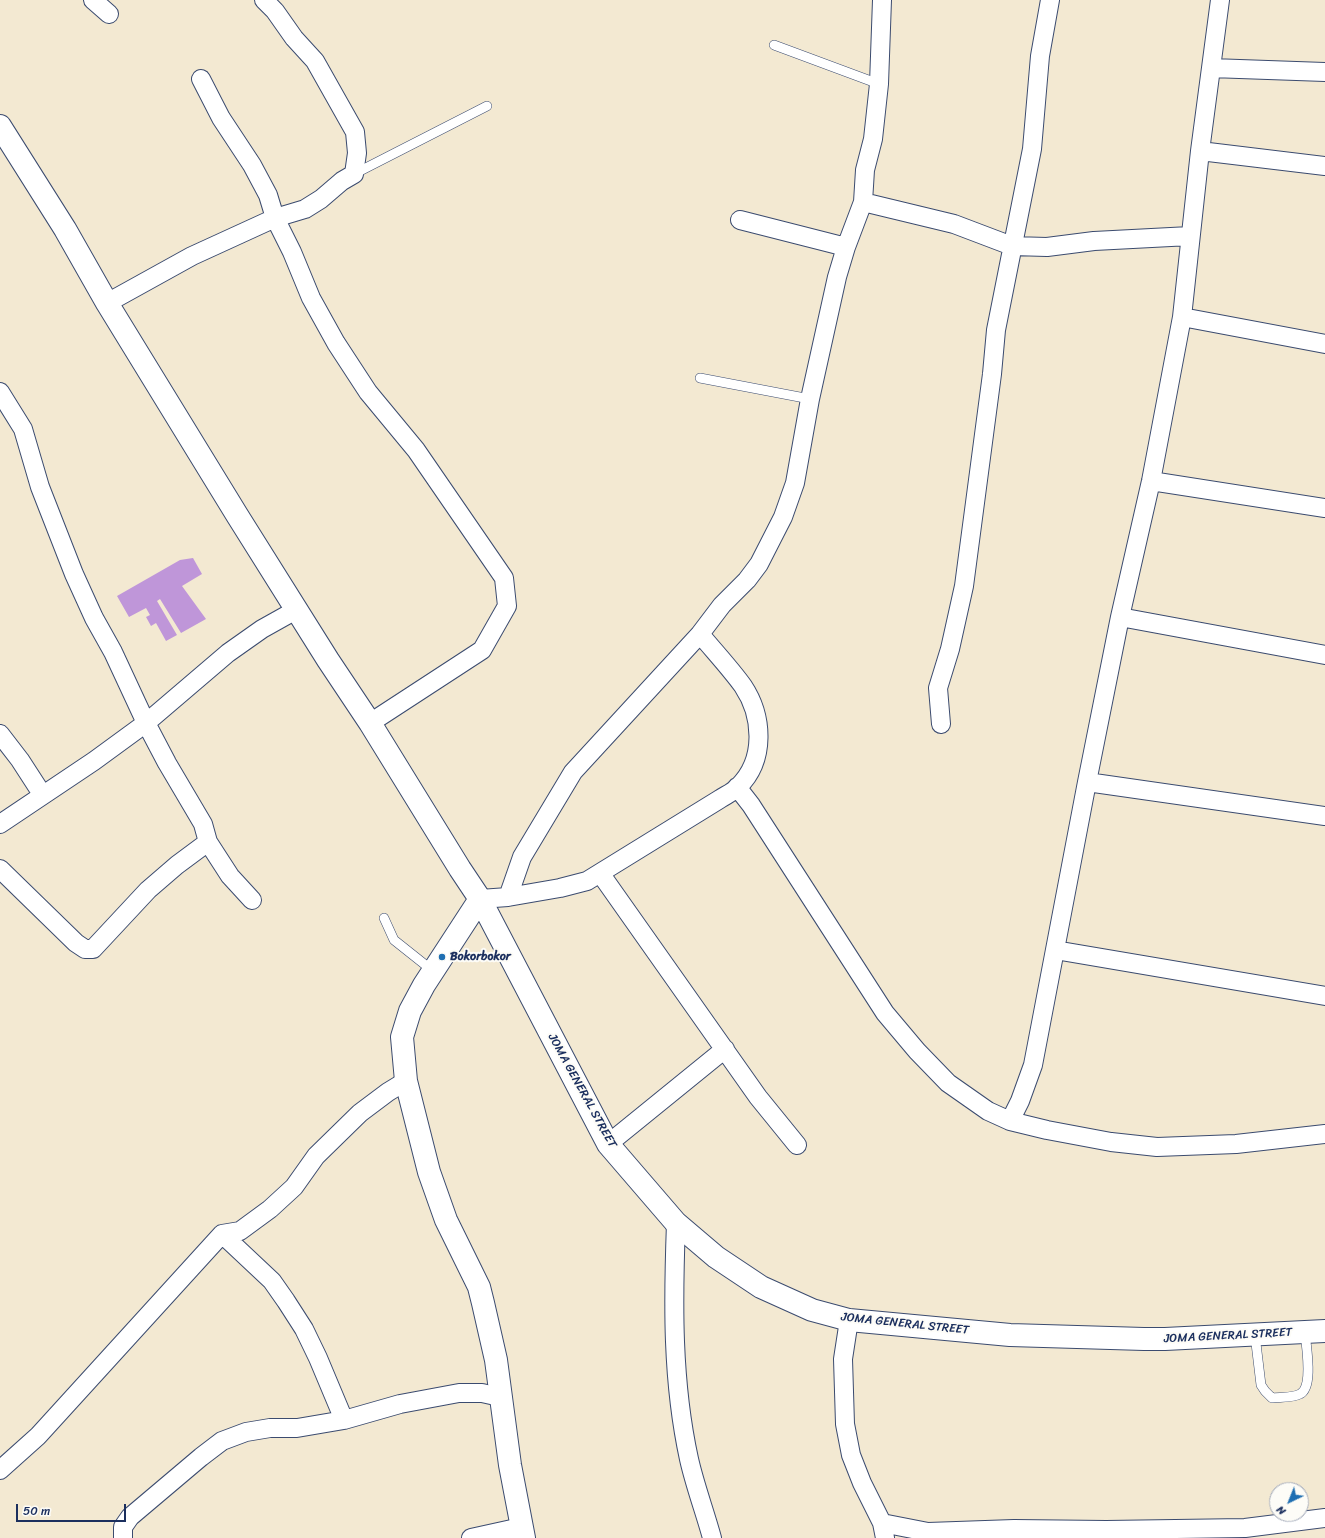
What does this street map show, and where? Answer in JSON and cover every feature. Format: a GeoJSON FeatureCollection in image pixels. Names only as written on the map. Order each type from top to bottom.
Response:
{"type":"FeatureCollection","features":[{"type":"Feature","properties":{"kind":"street"},"geometry":{"type":"LineString","coordinates":[[93,0],[109,14]]}},
{"type":"Feature","properties":{"kind":"street"},"geometry":{"type":"LineString","coordinates":[[108,304],[192,256],[275,218],[305,209],[321,199],[342,181],[354,174],[357,153],[355,132],[315,61],[294,38],[275,11],[264,0]]}},
{"type":"Feature","properties":{"kind":"street"},"geometry":{"type":"LineString","coordinates":[[508,897],[522,857],[573,772],[700,634],[722,605],[747,580],[759,564],[783,517],[795,483],[810,399],[837,277],[846,246],[863,202],[866,170],[873,139],[879,84],[882,0]]}},
{"type":"Feature","properties":{"kind":"street"},"geometry":{"type":"LineString","coordinates":[[942,724],[938,688],[950,649],[964,586],[992,374],[996,330],[1032,148],[1040,56],[1050,0]]}},
{"type":"Feature","properties":{"kind":"street"},"geometry":{"type":"LineString","coordinates":[[1010,1121],[1020,1101],[1034,1065],[1087,782],[1120,617],[1151,481],[1182,317],[1200,151],[1220,0]]}},
{"type":"Feature","properties":{"kind":"street"},"geometry":{"type":"LineString","coordinates":[[1211,68],[1325,72]]}},
{"type":"Feature","properties":{"kind":"street"},"geometry":{"type":"LineString","coordinates":[[201,79],[221,118],[252,165],[268,195],[275,218],[292,252],[310,298],[336,343],[368,392],[416,450],[504,578],[507,606],[482,650],[370,723]]}},
{"type":"Feature","properties":{"kind":"street","name":"JOMA GENERAL STREET"},"geometry":{"type":"LineString","coordinates":[[0,126],[296,610],[370,723],[480,899],[608,1144],[676,1223],[716,1257],[761,1287],[812,1310],[849,1320],[1010,1335],[1165,1339],[1315,1331]]}},
{"type":"Feature","properties":{"kind":"street"},"geometry":{"type":"LineString","coordinates":[[1200,151],[1325,166]]}},
{"type":"Feature","properties":{"kind":"street"},"geometry":{"type":"LineString","coordinates":[[863,202],[954,224],[1012,246],[1047,247],[1094,241],[1190,236]]}},
{"type":"Feature","properties":{"kind":"street"},"geometry":{"type":"LineString","coordinates":[[740,220],[846,246]]}},
{"type":"Feature","properties":{"kind":"street"},"geometry":{"type":"LineString","coordinates":[[1182,317],[1325,344]]}},
{"type":"Feature","properties":{"kind":"street"},"geometry":{"type":"LineString","coordinates":[[0,392],[23,429],[40,487],[74,574],[146,723],[170,769],[203,824],[208,842],[230,876],[252,900]]}},
{"type":"Feature","properties":{"kind":"street"},"geometry":{"type":"LineString","coordinates":[[1151,481],[1325,508]]}},
{"type":"Feature","properties":{"kind":"street"},"geometry":{"type":"LineString","coordinates":[[0,824],[146,723],[228,653],[262,629],[296,610]]}},
{"type":"Feature","properties":{"kind":"street"},"geometry":{"type":"LineString","coordinates":[[1120,617],[1325,655]]}},
{"type":"Feature","properties":{"kind":"street"},"geometry":{"type":"LineString","coordinates":[[471,1538],[522,1532],[500,1398],[496,1360],[479,1287],[446,1220],[429,1172],[406,1081],[402,1038],[410,1011],[424,985],[480,899],[508,897],[576,885],[586,881],[701,811],[737,787],[748,774],[756,757],[759,737],[757,714],[743,686],[700,634]]}},
{"type":"Feature","properties":{"kind":"street"},"geometry":{"type":"LineString","coordinates":[[0,734],[20,760],[42,794]]}},
{"type":"Feature","properties":{"kind":"street"},"geometry":{"type":"LineString","coordinates":[[1087,782],[1325,816]]}},
{"type":"Feature","properties":{"kind":"street"},"geometry":{"type":"LineString","coordinates":[[737,787],[751,805],[885,1013],[917,1051],[948,1083],[988,1111],[1010,1121],[1071,1135],[1157,1147],[1236,1144],[1325,1134]]}},
{"type":"Feature","properties":{"kind":"street"},"geometry":{"type":"LineString","coordinates":[[0,869],[76,943],[85,949],[93,948],[153,886],[177,865],[208,842]]}},
{"type":"Feature","properties":{"kind":"street"},"geometry":{"type":"LineString","coordinates":[[600,873],[758,1097],[797,1145]]}},
{"type":"Feature","properties":{"kind":"street"},"geometry":{"type":"LineString","coordinates":[[1055,950],[1325,996]]}},
{"type":"Feature","properties":{"kind":"street"},"geometry":{"type":"LineString","coordinates":[[608,1144],[725,1049]]}},
{"type":"Feature","properties":{"kind":"street"},"geometry":{"type":"LineString","coordinates":[[0,1470],[38,1436],[222,1234],[240,1231],[270,1209],[294,1187],[316,1156],[360,1113],[388,1092],[406,1081]]}},
{"type":"Feature","properties":{"kind":"street"},"geometry":{"type":"LineString","coordinates":[[676,1223],[674,1341],[678,1389],[689,1460],[712,1538]]}},
{"type":"Feature","properties":{"kind":"street"},"geometry":{"type":"LineString","coordinates":[[222,1234],[272,1281],[286,1301],[304,1329],[344,1420]]}},
{"type":"Feature","properties":{"kind":"street"},"geometry":{"type":"LineString","coordinates":[[849,1320],[843,1359],[845,1424],[851,1455],[862,1483],[884,1530],[928,1532],[1014,1529],[1106,1530],[1245,1528],[1325,1518]]}},
{"type":"Feature","properties":{"kind":"street"},"geometry":{"type":"LineString","coordinates":[[123,1538],[123,1527],[130,1517],[222,1441],[246,1432],[270,1428],[296,1428],[344,1420],[400,1404],[459,1393],[482,1393],[500,1398]]}},
{"type":"Feature","properties":{"kind":"lane"},"geometry":{"type":"LineString","coordinates":[[774,45],[879,84]]}},
{"type":"Feature","properties":{"kind":"lane"},"geometry":{"type":"LineString","coordinates":[[354,174],[487,106]]}},
{"type":"Feature","properties":{"kind":"lane"},"geometry":{"type":"LineString","coordinates":[[700,378],[810,399]]}},
{"type":"Feature","properties":{"kind":"lane"},"geometry":{"type":"LineString","coordinates":[[384,918],[394,940],[433,971]]}},
{"type":"Feature","properties":{"kind":"lane"},"geometry":{"type":"LineString","coordinates":[[1255,1335],[1261,1386],[1272,1398],[1299,1395],[1305,1391],[1309,1381],[1315,1331]]}},
{"type":"Feature","properties":{"kind":"building"},"geometry":{"type":"Polygon","coordinates":[[[193,558],[202,574],[182,586],[206,619],[181,633],[160,599],[157,601],[177,635],[166,641],[156,623],[151,626],[146,617],[150,615],[146,608],[129,617],[117,596],[180,560],[193,558]]]}},
{"type":"Feature","properties":{"kind":"place","name":"Bokorbokor"},"geometry":{"type":"Point","coordinates":[442,957]}}]}
